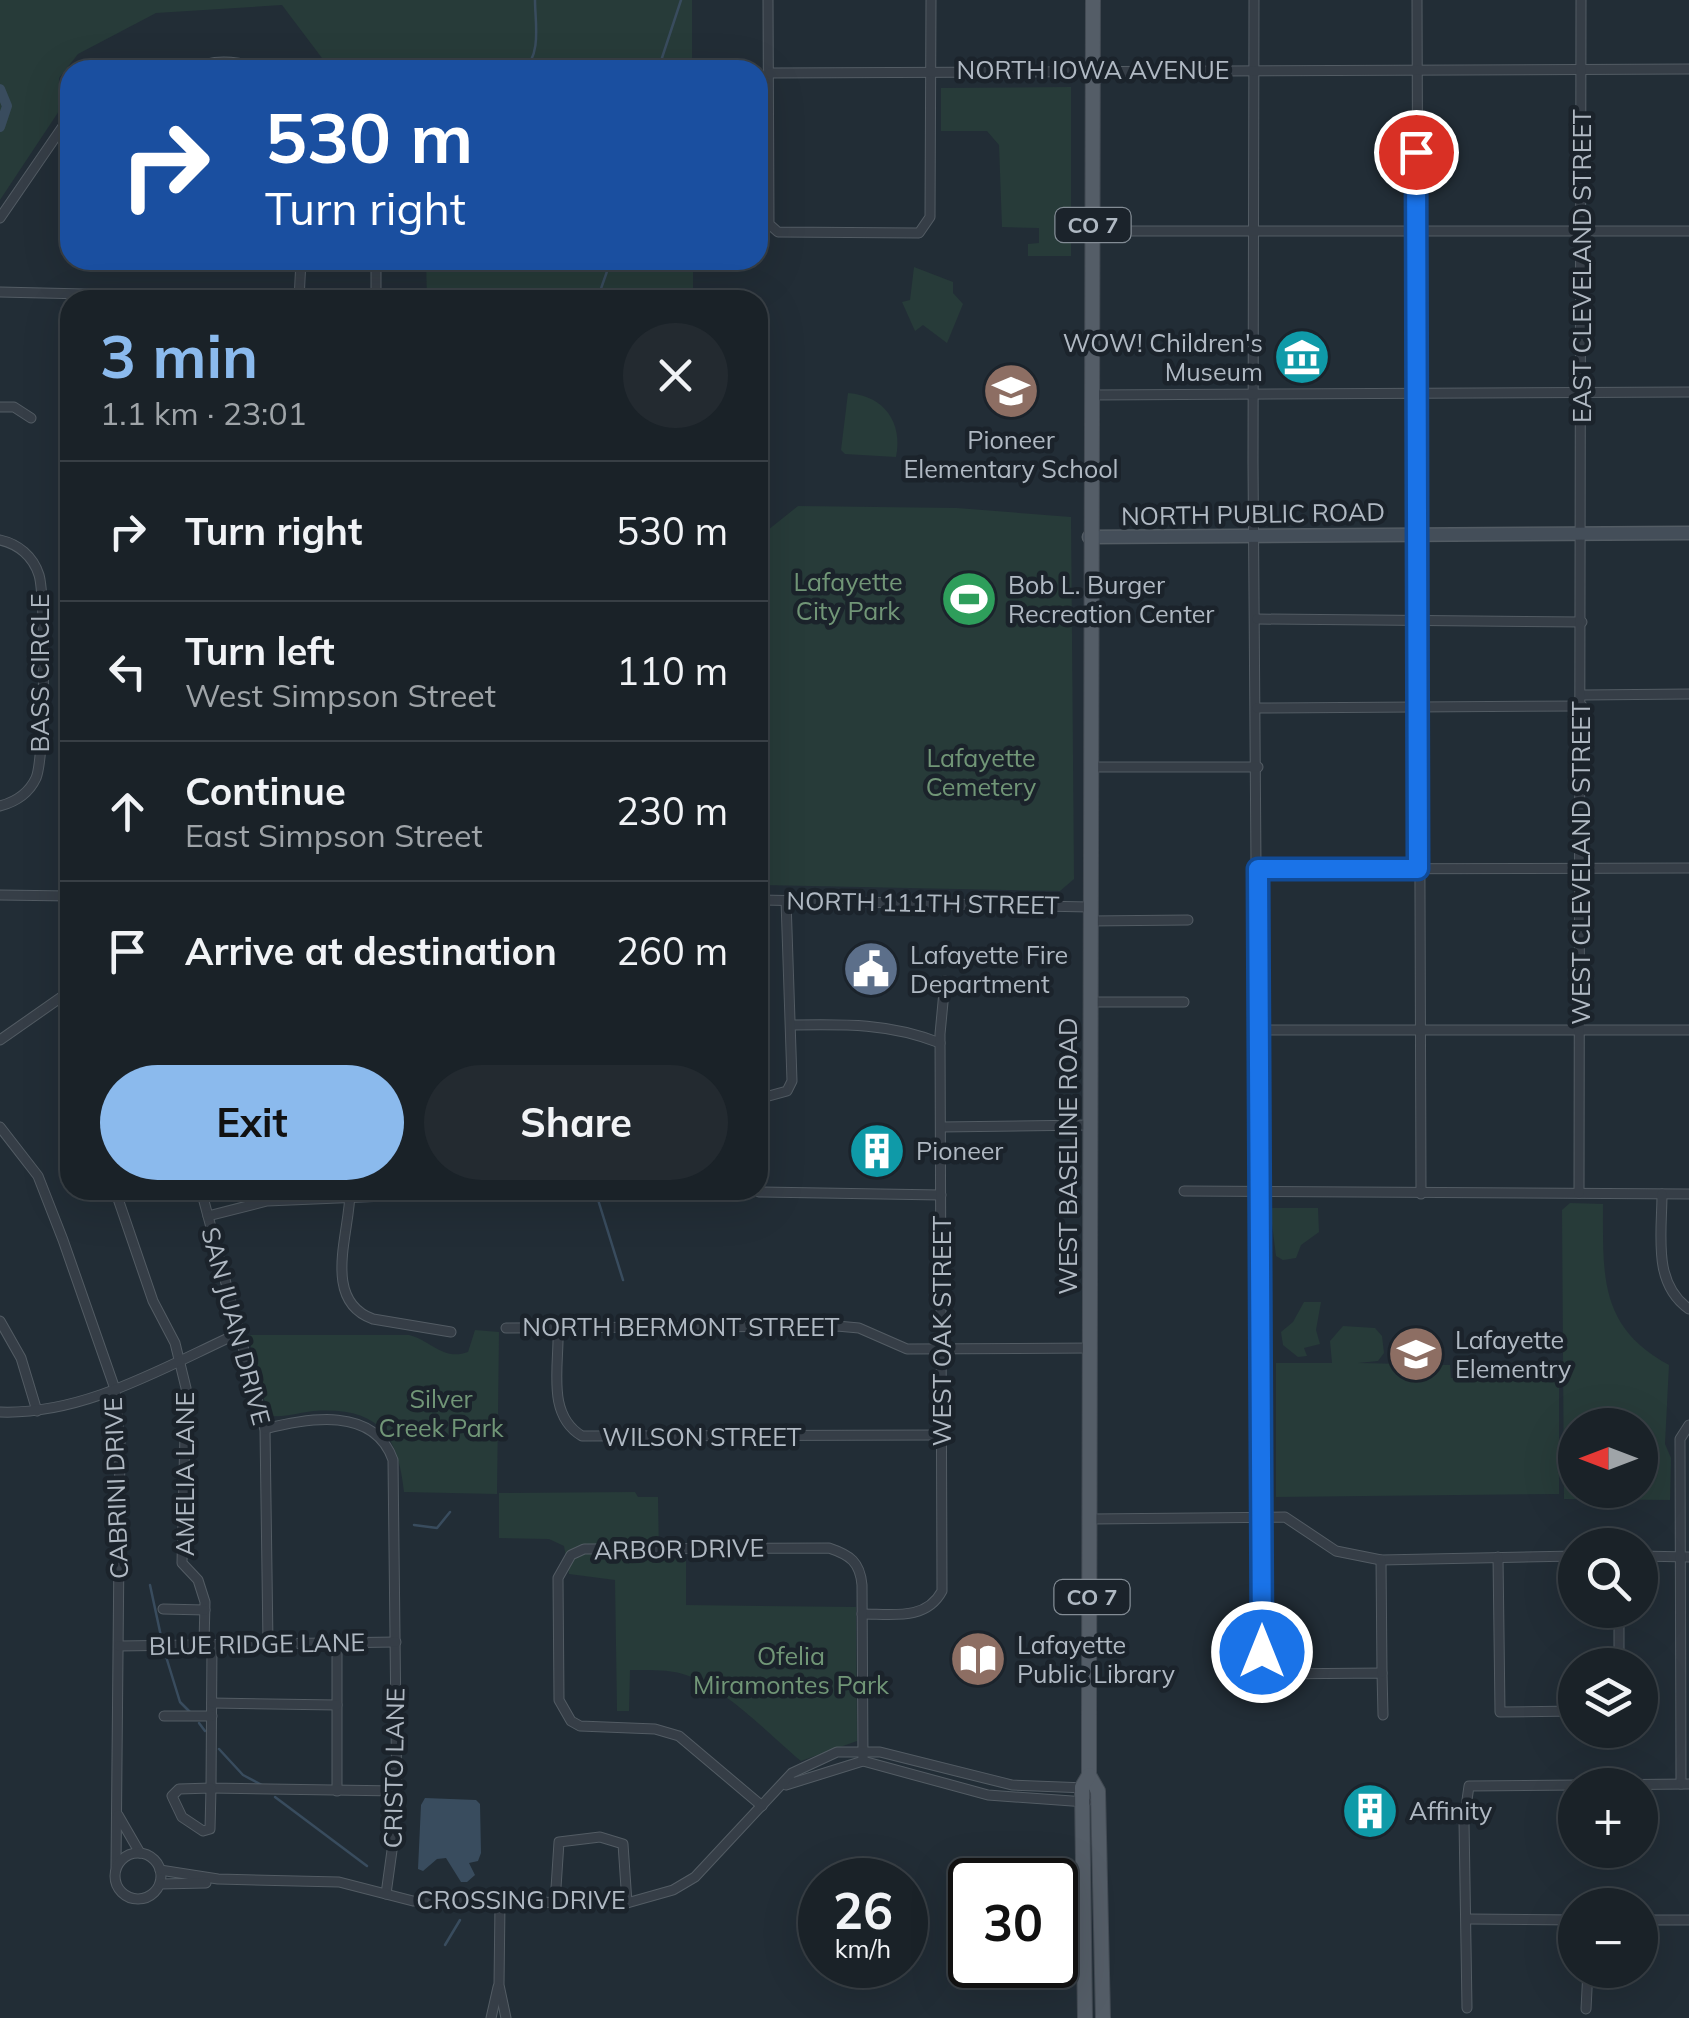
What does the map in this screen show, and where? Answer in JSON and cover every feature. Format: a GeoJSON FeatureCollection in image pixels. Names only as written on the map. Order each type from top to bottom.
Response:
{"type":"FeatureCollection","features":[{"type":"Feature","properties":{"kind":"main road","name":"CO 7"},"geometry":{"type":"LineString","coordinates":[[1089,537],[1092,0]]}},
{"type":"Feature","properties":{"kind":"main road","name":"WEST BASELINE ROAD"},"geometry":{"type":"LineString","coordinates":[[1084,2018],[1084,1788],[1092,1519],[1089,537]]}},
{"type":"Feature","properties":{"kind":"main road","name":"WEST BASELINE ROAD"},"geometry":{"type":"LineString","coordinates":[[1084,1788],[1098,1798],[1103,2018]]}},
{"type":"Feature","properties":{"kind":"street"},"geometry":{"type":"LineString","coordinates":[[768,0],[769,218],[773,230],[919,232],[930,217],[931,0]]}},
{"type":"Feature","properties":{"kind":"street"},"geometry":{"type":"LineString","coordinates":[[1254,0],[1252,231],[1262,1674],[1382,1673]]}},
{"type":"Feature","properties":{"kind":"street"},"geometry":{"type":"LineString","coordinates":[[1417,0],[1421,1194]]}},
{"type":"Feature","properties":{"kind":"street","name":"EAST CLEVELAND STREET"},"geometry":{"type":"LineString","coordinates":[[1581,0],[1582,533]]}},
{"type":"Feature","properties":{"kind":"street","name":"NORTH IOWA AVENUE"},"geometry":{"type":"LineString","coordinates":[[770,73],[1689,68]]}},
{"type":"Feature","properties":{"kind":"street"},"geometry":{"type":"LineString","coordinates":[[0,218],[60,131]]}},
{"type":"Feature","properties":{"kind":"street"},"geometry":{"type":"LineString","coordinates":[[1093,232],[1689,230]]}},
{"type":"Feature","properties":{"kind":"street"},"geometry":{"type":"LineString","coordinates":[[0,292],[60,293]]}},
{"type":"Feature","properties":{"kind":"street"},"geometry":{"type":"LineString","coordinates":[[1091,395],[1689,392]]}},
{"type":"Feature","properties":{"kind":"street"},"geometry":{"type":"LineString","coordinates":[[0,406],[14,407],[31,418]]}},
{"type":"Feature","properties":{"kind":"street","name":"WEST CLEVELAND STREET"},"geometry":{"type":"LineString","coordinates":[[1579,1193],[1582,533]]}},
{"type":"Feature","properties":{"kind":"street","name":"NORTH PUBLIC ROAD"},"geometry":{"type":"LineString","coordinates":[[1089,537],[1689,533]]}},
{"type":"Feature","properties":{"kind":"street","name":"BASS CIRCLE"},"geometry":{"type":"LineString","coordinates":[[0,540],[23,550],[34,562],[41,588],[42,640],[40,766],[30,788],[0,806]]}},
{"type":"Feature","properties":{"kind":"street"},"geometry":{"type":"LineString","coordinates":[[1257,619],[1582,622]]}},
{"type":"Feature","properties":{"kind":"street"},"geometry":{"type":"LineString","coordinates":[[1257,708],[1419,708],[1689,694]]}},
{"type":"Feature","properties":{"kind":"street"},"geometry":{"type":"LineString","coordinates":[[1090,767],[1258,768]]}},
{"type":"Feature","properties":{"kind":"street"},"geometry":{"type":"LineString","coordinates":[[1258,869],[1689,868]]}},
{"type":"Feature","properties":{"kind":"street"},"geometry":{"type":"LineString","coordinates":[[0,896],[60,896]]}},
{"type":"Feature","properties":{"kind":"street","name":"NORTH 111TH STREET"},"geometry":{"type":"LineString","coordinates":[[768,900],[1188,920]]}},
{"type":"Feature","properties":{"kind":"street"},"geometry":{"type":"LineString","coordinates":[[768,1096],[787,1090],[792,1080],[786,900]]}},
{"type":"Feature","properties":{"kind":"street","name":"WEST OAK STREET"},"geometry":{"type":"LineString","coordinates":[[862,1614],[920,1612],[935,1604],[942,1591],[940,1044],[945,982]]}},
{"type":"Feature","properties":{"kind":"street"},"geometry":{"type":"LineString","coordinates":[[0,1040],[60,999]]}},
{"type":"Feature","properties":{"kind":"street"},"geometry":{"type":"LineString","coordinates":[[1089,1002],[1184,1002]]}},
{"type":"Feature","properties":{"kind":"street"},"geometry":{"type":"LineString","coordinates":[[791,1025],[869,1024],[908,1030],[940,1044]]}},
{"type":"Feature","properties":{"kind":"street"},"geometry":{"type":"LineString","coordinates":[[1258,1030],[1689,1030]]}},
{"type":"Feature","properties":{"kind":"street"},"geometry":{"type":"LineString","coordinates":[[940,1126],[1090,1125]]}},
{"type":"Feature","properties":{"kind":"street","name":"CABRINI DRIVE"},"geometry":{"type":"LineString","coordinates":[[0,1127],[38,1176],[115,1389],[120,1443],[116,1867]]}},
{"type":"Feature","properties":{"kind":"street"},"geometry":{"type":"LineString","coordinates":[[1184,1191],[1689,1194]]}},
{"type":"Feature","properties":{"kind":"street"},"geometry":{"type":"LineString","coordinates":[[768,1192],[941,1195]]}},
{"type":"Feature","properties":{"kind":"street"},"geometry":{"type":"LineString","coordinates":[[1662,1194],[1662,1267],[1667,1287],[1689,1309]]}},
{"type":"Feature","properties":{"kind":"street","name":"AMELIA LANE"},"geometry":{"type":"LineString","coordinates":[[118,1200],[153,1301],[180,1360],[186,1388],[182,1563],[198,1580],[205,1610],[212,1704],[212,1788],[210,1829],[203,1832],[182,1817],[172,1796],[179,1789],[212,1788]]}},
{"type":"Feature","properties":{"kind":"street","name":"SAN JUAN DRIVE"},"geometry":{"type":"LineString","coordinates":[[203,1200],[264,1429],[268,1644]]}},
{"type":"Feature","properties":{"kind":"street"},"geometry":{"type":"LineString","coordinates":[[208,1216],[267,1200]]}},
{"type":"Feature","properties":{"kind":"street"},"geometry":{"type":"LineString","coordinates":[[349,1200],[342,1285],[353,1306],[373,1319],[452,1332]]}},
{"type":"Feature","properties":{"kind":"street"},"geometry":{"type":"LineString","coordinates":[[1,1324],[20,1358],[38,1411]]}},
{"type":"Feature","properties":{"kind":"street","name":"WILSON STREET"},"geometry":{"type":"LineString","coordinates":[[558,1326],[558,1410],[570,1428],[582,1436],[942,1435]]}},
{"type":"Feature","properties":{"kind":"street","name":"NORTH BERMONT STREET"},"geometry":{"type":"LineString","coordinates":[[506,1328],[838,1326],[859,1328],[890,1345],[941,1350],[1091,1348]]}},
{"type":"Feature","properties":{"kind":"street"},"geometry":{"type":"LineString","coordinates":[[0,1412],[38,1411],[115,1389],[240,1333]]}},
{"type":"Feature","properties":{"kind":"street"},"geometry":{"type":"LineString","coordinates":[[264,1429],[309,1420],[352,1422],[378,1434],[388,1447],[395,1475],[396,1642]]}},
{"type":"Feature","properties":{"kind":"street"},"geometry":{"type":"LineString","coordinates":[[1558,1920],[1464,1918],[1465,1791],[1473,1785],[1685,1784],[1685,1557],[1680,1439],[1689,1425]]}},
{"type":"Feature","properties":{"kind":"street"},"geometry":{"type":"LineString","coordinates":[[1092,1519],[1285,1517],[1336,1551],[1381,1560],[1558,1556]]}},
{"type":"Feature","properties":{"kind":"street","name":"ARBOR DRIVE"},"geometry":{"type":"LineString","coordinates":[[762,1806],[679,1736],[655,1729],[593,1729],[570,1720],[559,1700],[562,1565],[584,1549],[829,1548],[856,1562],[862,1614],[863,1756]]}},
{"type":"Feature","properties":{"kind":"street"},"geometry":{"type":"LineString","coordinates":[[1658,1556],[1685,1557]]}},
{"type":"Feature","properties":{"kind":"street"},"geometry":{"type":"LineString","coordinates":[[1498,1558],[1500,1712],[1558,1711]]}},
{"type":"Feature","properties":{"kind":"street"},"geometry":{"type":"LineString","coordinates":[[1381,1560],[1383,1715]]}},
{"type":"Feature","properties":{"kind":"street"},"geometry":{"type":"LineString","coordinates":[[163,1609],[205,1610]]}},
{"type":"Feature","properties":{"kind":"street","name":"BLUE RIDGE LANE"},"geometry":{"type":"LineString","coordinates":[[119,1646],[396,1642]]}},
{"type":"Feature","properties":{"kind":"street","name":"CRISTO LANE"},"geometry":{"type":"LineString","coordinates":[[386,1894],[396,1842],[396,1642]]}},
{"type":"Feature","properties":{"kind":"street"},"geometry":{"type":"LineString","coordinates":[[337,1643],[337,1791]]}},
{"type":"Feature","properties":{"kind":"street"},"geometry":{"type":"LineString","coordinates":[[212,1704],[337,1705]]}},
{"type":"Feature","properties":{"kind":"street"},"geometry":{"type":"LineString","coordinates":[[164,1716],[212,1716]]}},
{"type":"Feature","properties":{"kind":"street"},"geometry":{"type":"LineString","coordinates":[[863,1756],[988,1795],[1084,1788],[1098,1798]]}},
{"type":"Feature","properties":{"kind":"street","name":"CROSSING DRIVE"},"geometry":{"type":"LineString","coordinates":[[116,1867],[115,1882],[131,1898],[151,1895],[160,1884],[218,1880],[339,1882],[413,1902],[627,1902],[672,1890],[696,1876],[783,1786],[863,1756]]}},
{"type":"Feature","properties":{"kind":"street"},"geometry":{"type":"LineString","coordinates":[[212,1788],[397,1791]]}},
{"type":"Feature","properties":{"kind":"street"},"geometry":{"type":"LineString","coordinates":[[118,1815],[140,1853]]}},
{"type":"Feature","properties":{"kind":"street"},"geometry":{"type":"LineString","coordinates":[[555,1903],[559,1842],[600,1837],[623,1844],[627,1902]]}},
{"type":"Feature","properties":{"kind":"street"},"geometry":{"type":"LineString","coordinates":[[116,1867],[126,1856],[140,1853],[152,1858],[160,1870],[160,1884]]}},
{"type":"Feature","properties":{"kind":"street","name":"CROSSING DRIVE"},"geometry":{"type":"LineString","coordinates":[[160,1870],[218,1880]]}},
{"type":"Feature","properties":{"kind":"street"},"geometry":{"type":"LineString","coordinates":[[500,1902],[499,1985],[506,2018]]}},
{"type":"Feature","properties":{"kind":"street"},"geometry":{"type":"LineString","coordinates":[[1467,2008],[1468,1919]]}},
{"type":"Feature","properties":{"kind":"street"},"geometry":{"type":"LineString","coordinates":[[1658,1920],[1689,1920]]}},
{"type":"Feature","properties":{"kind":"street"},"geometry":{"type":"LineString","coordinates":[[490,2018],[499,1985]]}},
{"type":"Feature","properties":{"kind":"street"},"geometry":{"type":"LineString","coordinates":[[1586,2009],[1587,1988]]}},
{"type":"Feature","properties":{"kind":"green space"},"geometry":{"type":"Polygon","coordinates":[[[0,0],[692,0],[692,60],[323,60],[282,5],[156,13],[73,60],[60,60],[59,111],[0,200],[0,0]]]}},
{"type":"Feature","properties":{"kind":"green space"},"geometry":{"type":"Polygon","coordinates":[[[1071,87],[1071,256],[1028,256],[1028,244],[1039,243],[1039,228],[1002,227],[999,145],[987,131],[941,131],[941,88],[1071,87]]]}},
{"type":"Feature","properties":{"kind":"green space"},"geometry":{"type":"Polygon","coordinates":[[[914,267],[953,282],[953,293],[963,304],[947,343],[923,325],[915,331],[902,302],[910,300],[914,267]]]}},
{"type":"Feature","properties":{"kind":"green space"},"geometry":{"type":"Polygon","coordinates":[[[426,270],[693,270],[693,290],[427,290],[426,270]]]}},
{"type":"Feature","properties":{"kind":"green space"},"geometry":{"type":"Polygon","coordinates":[[[848,393],[872,399],[888,413],[897,433],[896,457],[845,454],[841,450],[848,393]]]}},
{"type":"Feature","properties":{"kind":"green space","name":"Lafayette City Park"},"geometry":{"type":"Polygon","coordinates":[[[798,506],[957,508],[1071,517],[1074,879],[1060,891],[768,885],[768,530],[798,506]]]}},
{"type":"Feature","properties":{"kind":"green space"},"geometry":{"type":"Polygon","coordinates":[[[1570,1203],[1603,1204],[1605,1277],[1617,1316],[1629,1334],[1669,1365],[1665,1444],[1671,1458],[1670,1500],[1658,1500],[1658,1408],[1563,1408],[1562,1210],[1570,1203]]]}},
{"type":"Feature","properties":{"kind":"green space"},"geometry":{"type":"Polygon","coordinates":[[[1270,1208],[1318,1208],[1319,1232],[1301,1245],[1296,1258],[1283,1260],[1276,1256],[1270,1208]]]}},
{"type":"Feature","properties":{"kind":"green space"},"geometry":{"type":"Polygon","coordinates":[[[1304,1302],[1321,1302],[1316,1330],[1320,1344],[1304,1348],[1307,1356],[1298,1357],[1283,1345],[1281,1332],[1293,1322],[1304,1302]]]}},
{"type":"Feature","properties":{"kind":"green space"},"geometry":{"type":"Polygon","coordinates":[[[1343,1326],[1375,1328],[1382,1336],[1384,1353],[1378,1361],[1358,1363],[1450,1365],[1451,1378],[1559,1378],[1558,1494],[1276,1497],[1276,1363],[1332,1363],[1330,1341],[1343,1326]]]}},
{"type":"Feature","properties":{"kind":"green space","name":"Silver Creek Park"},"geometry":{"type":"Polygon","coordinates":[[[475,1330],[499,1332],[497,1494],[404,1492],[390,1440],[381,1428],[354,1414],[314,1411],[268,1415],[248,1335],[409,1335],[444,1352],[459,1354],[468,1352],[475,1330]]]}},
{"type":"Feature","properties":{"kind":"green space","name":"Ofelia Miramontes Park"},"geometry":{"type":"Polygon","coordinates":[[[635,1492],[638,1497],[658,1497],[659,1555],[686,1555],[686,1605],[856,1607],[857,1741],[801,1761],[716,1690],[686,1675],[666,1671],[630,1670],[629,1711],[617,1711],[615,1580],[569,1574],[564,1546],[549,1539],[499,1538],[499,1493],[635,1492]]]}},
{"type":"Feature","properties":{"kind":"water"},"geometry":{"type":"Polygon","coordinates":[[[425,1798],[476,1800],[480,1804],[481,1853],[478,1861],[469,1863],[475,1875],[467,1882],[461,1882],[446,1858],[437,1859],[423,1871],[418,1869],[421,1805],[425,1798]]]}},
{"type":"Feature","properties":{"kind":"waterway"},"geometry":{"type":"LineString","coordinates":[[531,60],[535,47],[535,0]]}},
{"type":"Feature","properties":{"kind":"waterway"},"geometry":{"type":"LineString","coordinates":[[661,60],[681,0]]}},
{"type":"Feature","properties":{"kind":"waterway"},"geometry":{"type":"LineString","coordinates":[[0,89],[7,106],[0,127]]}},
{"type":"Feature","properties":{"kind":"waterway"},"geometry":{"type":"LineString","coordinates":[[600,290],[608,270]]}},
{"type":"Feature","properties":{"kind":"waterway"},"geometry":{"type":"LineString","coordinates":[[598,1200],[623,1280]]}},
{"type":"Feature","properties":{"kind":"waterway"},"geometry":{"type":"LineString","coordinates":[[414,1525],[437,1528],[450,1512]]}},
{"type":"Feature","properties":{"kind":"waterway"},"geometry":{"type":"LineString","coordinates":[[150,1585],[162,1641]]}},
{"type":"Feature","properties":{"kind":"waterway"},"geometry":{"type":"LineString","coordinates":[[164,1650],[180,1702],[190,1712]]}},
{"type":"Feature","properties":{"kind":"waterway"},"geometry":{"type":"LineString","coordinates":[[199,1723],[205,1731]]}},
{"type":"Feature","properties":{"kind":"waterway"},"geometry":{"type":"LineString","coordinates":[[219,1749],[243,1775],[262,1785]]}},
{"type":"Feature","properties":{"kind":"waterway"},"geometry":{"type":"LineString","coordinates":[[275,1797],[367,1866]]}},
{"type":"Feature","properties":{"kind":"waterway"},"geometry":{"type":"LineString","coordinates":[[445,1945],[460,1920]]}},
{"type":"Feature","properties":{"kind":"place","name":"WOW! Children's Museum"},"geometry":{"type":"Point","coordinates":[1302,357]}},
{"type":"Feature","properties":{"kind":"place","name":"Pioneer Elementary School"},"geometry":{"type":"Point","coordinates":[1011,391]}},
{"type":"Feature","properties":{"kind":"place","name":"Bob L. Burger Recreation Center"},"geometry":{"type":"Point","coordinates":[969,599]}},
{"type":"Feature","properties":{"kind":"place","name":"Lafayette Fire Department"},"geometry":{"type":"Point","coordinates":[871,969]}},
{"type":"Feature","properties":{"kind":"place","name":"Pioneer"},"geometry":{"type":"Point","coordinates":[877,1151]}},
{"type":"Feature","properties":{"kind":"place","name":"Lafayette Elementry"},"geometry":{"type":"Point","coordinates":[1416,1354]}},
{"type":"Feature","properties":{"kind":"place","name":"Lafayette Public Library"},"geometry":{"type":"Point","coordinates":[978,1659]}},
{"type":"Feature","properties":{"kind":"place","name":"Affinity"},"geometry":{"type":"Point","coordinates":[1370,1811]}},
{"type":"Feature","properties":{"kind":"route"},"geometry":{"type":"LineString","coordinates":[[1262,1652],[1258,869],[1418,869],[1416,152]]}},
{"type":"Feature","properties":{"kind":"park label","name":"Lafayette Cemetery"},"geometry":{"type":"Point","coordinates":[981,772]}}]}
